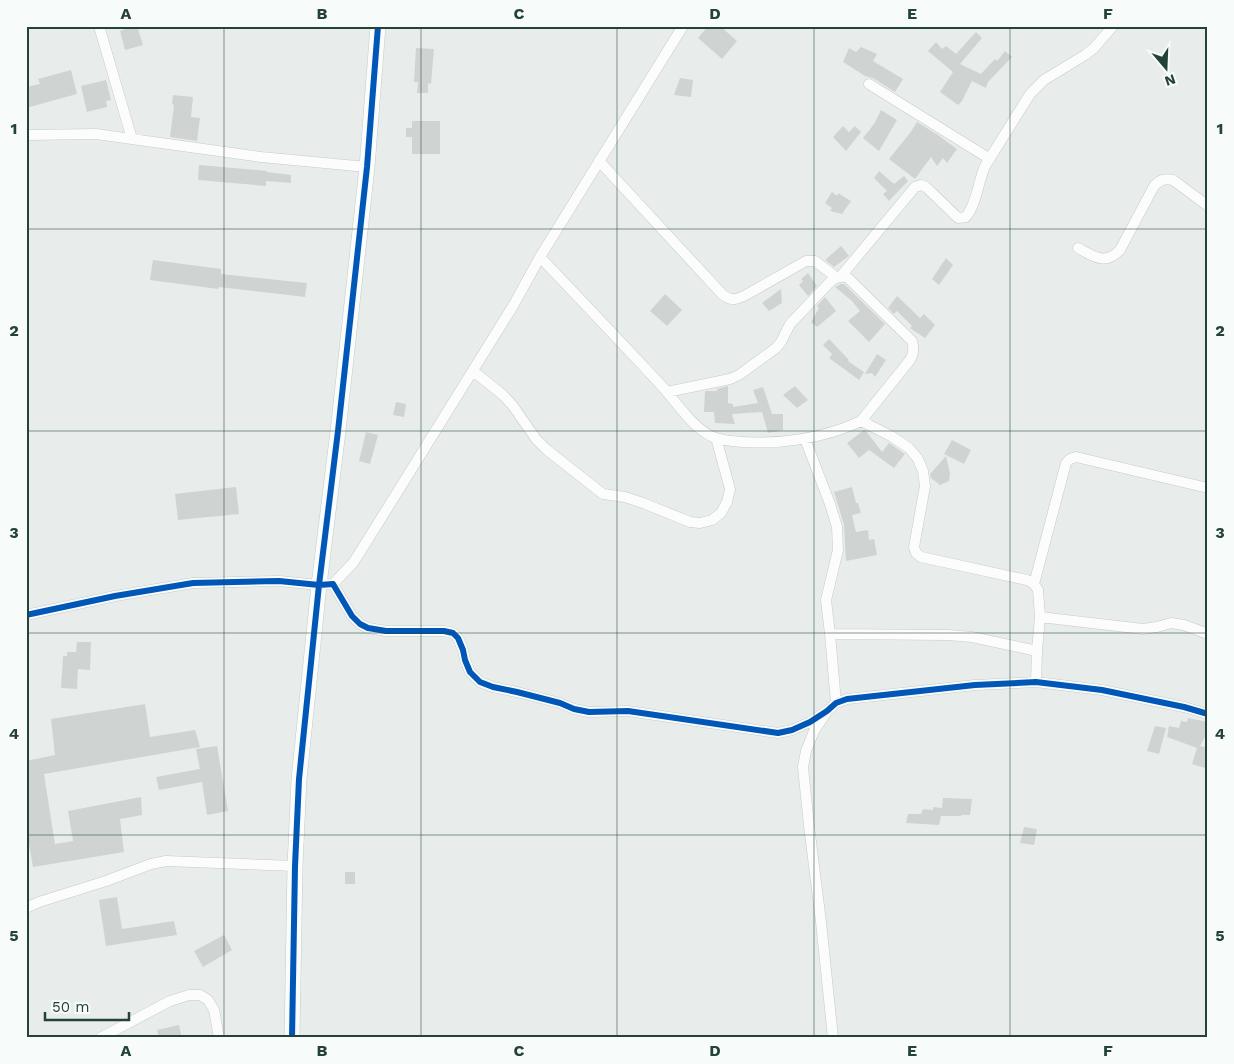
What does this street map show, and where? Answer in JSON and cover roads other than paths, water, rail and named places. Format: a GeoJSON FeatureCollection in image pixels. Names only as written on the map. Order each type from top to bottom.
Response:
{"type":"FeatureCollection","features":[{"type":"Feature","properties":{"kind":"street"},"geometry":{"type":"LineString","coordinates":[[99,26],[132,139]]}},
{"type":"Feature","properties":{"kind":"street"},"geometry":{"type":"LineString","coordinates":[[292,1038],[295,866],[299,779],[326,584],[339,421],[367,167],[378,26]]}},
{"type":"Feature","properties":{"kind":"street"},"geometry":{"type":"LineString","coordinates":[[26,615],[115,596],[193,583],[278,581],[326,584],[353,563],[513,306],[540,257],[683,26]]}},
{"type":"Feature","properties":{"kind":"street"},"geometry":{"type":"LineString","coordinates":[[668,392],[730,379],[739,375],[776,348],[790,324],[838,277],[915,187],[926,186],[958,218],[966,217],[970,211],[981,175],[1030,94],[1044,80],[1094,48],[1114,26]]}},
{"type":"Feature","properties":{"kind":"street"},"geometry":{"type":"LineString","coordinates":[[869,84],[990,159]]}},
{"type":"Feature","properties":{"kind":"street"},"geometry":{"type":"LineString","coordinates":[[26,135],[96,134],[261,157],[367,167]]}},
{"type":"Feature","properties":{"kind":"street"},"geometry":{"type":"LineString","coordinates":[[540,257],[668,392],[695,424],[704,433],[716,438],[746,442],[789,441],[820,436],[846,428],[861,421],[914,354],[912,341],[847,277],[838,277],[814,261],[806,261],[744,296],[729,299],[723,295],[599,161]]}},
{"type":"Feature","properties":{"kind":"street"},"geometry":{"type":"LineString","coordinates":[[1078,248],[1097,258],[1106,259],[1115,255],[1120,250],[1154,186],[1160,180],[1173,180],[1208,206]]}},
{"type":"Feature","properties":{"kind":"street"},"geometry":{"type":"LineString","coordinates":[[473,371],[513,406],[546,450],[603,494],[624,497],[643,503],[690,522],[700,523],[712,520],[721,513],[727,502],[730,489],[716,438]]}},
{"type":"Feature","properties":{"kind":"street"},"geometry":{"type":"LineString","coordinates":[[861,421],[891,436],[909,448],[918,459],[925,486],[914,548],[916,554],[921,558],[1027,580],[1034,584],[1038,590],[1040,617],[1036,682]]}},
{"type":"Feature","properties":{"kind":"street"},"geometry":{"type":"LineString","coordinates":[[805,439],[830,504],[836,528],[838,550],[826,600],[836,703]]}},
{"type":"Feature","properties":{"kind":"street"},"geometry":{"type":"LineString","coordinates":[[1034,584],[1066,463],[1070,459],[1076,457],[1208,488]]}},
{"type":"Feature","properties":{"kind":"street"},"geometry":{"type":"LineString","coordinates":[[326,584],[352,616],[360,624],[368,628],[386,631],[444,631],[453,633],[458,638],[470,672],[480,682],[588,712],[628,711],[778,733],[792,730],[810,722],[836,703],[847,699],[975,685],[1036,682],[1102,690],[1184,707],[1208,714]]}},
{"type":"Feature","properties":{"kind":"street"},"geometry":{"type":"LineString","coordinates":[[1040,617],[1143,628],[1171,624],[1184,625],[1208,634]]}},
{"type":"Feature","properties":{"kind":"street"},"geometry":{"type":"LineString","coordinates":[[830,634],[972,636],[1037,650]]}},
{"type":"Feature","properties":{"kind":"street"},"geometry":{"type":"LineString","coordinates":[[827,711],[814,731],[806,751],[803,767],[833,1038]]}},
{"type":"Feature","properties":{"kind":"street"},"geometry":{"type":"LineString","coordinates":[[26,908],[159,862],[295,866]]}},
{"type":"Feature","properties":{"kind":"street"},"geometry":{"type":"LineString","coordinates":[[100,1038],[170,1001],[189,995],[200,995],[208,1000],[214,1010],[219,1038]]}}]}
